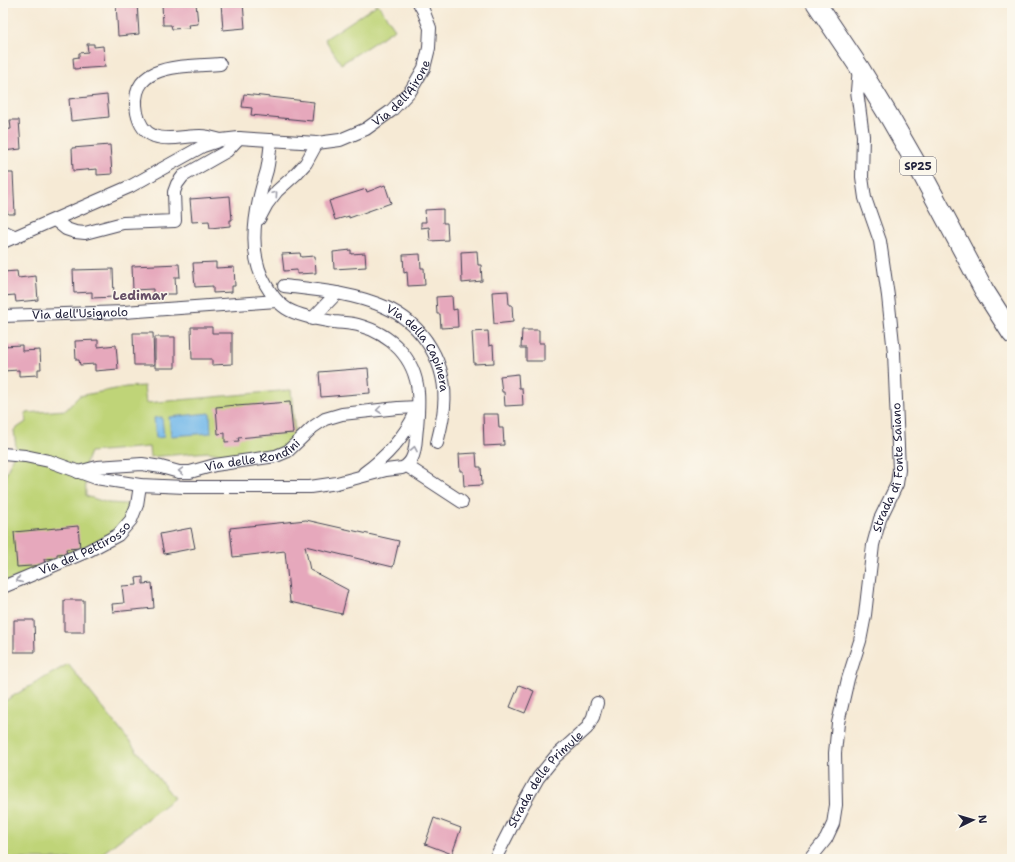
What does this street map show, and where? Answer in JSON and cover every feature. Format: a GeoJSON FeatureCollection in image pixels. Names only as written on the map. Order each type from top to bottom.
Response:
{"type":"FeatureCollection","features":[{"type":"Feature","properties":{"kind":"main road","name":"SP25"},"geometry":{"type":"LineString","coordinates":[[816,3],[859,67],[921,172],[984,290],[1012,334]]}},
{"type":"Feature","properties":{"kind":"street","name":"Via dell'Airone"},"geometry":{"type":"LineString","coordinates":[[317,144],[340,140],[366,129],[391,111],[411,90],[424,68],[429,48],[430,28],[419,3]]}},
{"type":"Feature","properties":{"kind":"street"},"geometry":{"type":"LineString","coordinates":[[220,64],[164,69],[152,73],[142,83],[138,94],[137,109],[139,122],[146,131],[154,136],[166,138],[201,136],[221,140]]}},
{"type":"Feature","properties":{"kind":"street","name":"Strada di Fonte Saiano"},"geometry":{"type":"LineString","coordinates":[[810,859],[826,839],[833,824],[836,805],[835,752],[838,723],[848,679],[860,642],[865,615],[873,545],[880,519],[897,484],[899,470],[894,353],[888,296],[880,241],[865,198],[862,178],[863,136],[857,91],[859,67]]}},
{"type":"Feature","properties":{"kind":"street"},"geometry":{"type":"LineString","coordinates":[[3,242],[131,186],[203,146],[221,140],[240,138],[317,144],[306,163],[277,191],[267,204],[254,228]]}},
{"type":"Feature","properties":{"kind":"street"},"geometry":{"type":"LineString","coordinates":[[55,220],[66,229],[75,232],[85,232],[123,223],[175,220],[174,192],[177,184],[183,176],[227,151],[240,138]]}},
{"type":"Feature","properties":{"kind":"street","name":"Via della Capinera"},"geometry":{"type":"LineString","coordinates":[[271,140],[267,170],[258,200],[254,228],[254,245],[258,264],[265,284],[284,308],[312,318],[357,325],[375,330],[390,339],[402,350],[416,376],[418,407]]}},
{"type":"Feature","properties":{"kind":"street"},"geometry":{"type":"LineString","coordinates":[[3,232],[16,237]]}},
{"type":"Feature","properties":{"kind":"street","name":"Via della Capinera"},"geometry":{"type":"LineString","coordinates":[[284,286],[337,293],[385,306],[405,318],[422,333],[434,351],[441,369],[444,390],[444,407],[437,443]]}},
{"type":"Feature","properties":{"kind":"street"},"geometry":{"type":"LineString","coordinates":[[312,318],[337,293]]}},
{"type":"Feature","properties":{"kind":"street","name":"Via dell'Usignolo"},"geometry":{"type":"LineString","coordinates":[[3,316],[124,312],[277,301]]}},
{"type":"Feature","properties":{"kind":"street"},"geometry":{"type":"LineString","coordinates":[[418,407],[415,449],[408,466],[462,502]]}},
{"type":"Feature","properties":{"kind":"street","name":"Via delle Rondini"},"geometry":{"type":"LineString","coordinates":[[78,472],[97,467],[142,464],[179,472],[190,472],[216,465],[276,456],[288,451],[313,427],[325,419],[342,414],[418,407],[408,428],[397,444],[381,460],[360,476]]}},
{"type":"Feature","properties":{"kind":"street","name":"Via delle Rondini"},"geometry":{"type":"LineString","coordinates":[[3,454],[25,456],[49,461],[96,478],[140,485],[185,487],[310,487],[337,483],[360,476],[408,466]]}},
{"type":"Feature","properties":{"kind":"street","name":"Via del Pettirosso"},"geometry":{"type":"LineString","coordinates":[[3,587],[88,551],[118,535],[131,520],[137,505],[140,485]]}},
{"type":"Feature","properties":{"kind":"street","name":"Strada delle Primule"},"geometry":{"type":"LineString","coordinates":[[495,859],[538,778],[555,757],[587,728],[593,717],[597,703]]}},
{"type":"Feature","properties":{"kind":"green space"},"geometry":{"type":"Polygon","coordinates":[[[378,4],[395,29],[341,64],[325,39],[378,4]]]}},
{"type":"Feature","properties":{"kind":"green space"},"geometry":{"type":"Polygon","coordinates":[[[144,386],[146,403],[291,390],[295,437],[287,446],[278,450],[231,456],[208,452],[150,457],[149,447],[90,452],[85,465],[86,496],[108,503],[127,504],[131,512],[120,529],[92,546],[3,583],[3,482],[16,448],[14,430],[26,422],[25,413],[66,410],[79,396],[126,387],[144,386]]]}},
{"type":"Feature","properties":{"kind":"green space"},"geometry":{"type":"Polygon","coordinates":[[[68,664],[174,798],[95,859],[3,859],[3,702],[68,664]]]}},
{"type":"Feature","properties":{"kind":"water"},"geometry":{"type":"Polygon","coordinates":[[[210,413],[211,433],[171,436],[169,417],[210,413]]]}},
{"type":"Feature","properties":{"kind":"water"},"geometry":{"type":"Polygon","coordinates":[[[162,417],[164,437],[156,438],[154,418],[162,417]]]}},
{"type":"Feature","properties":{"kind":"building"},"geometry":{"type":"Polygon","coordinates":[[[116,3],[137,3],[139,34],[118,36],[116,3]]]}},
{"type":"Feature","properties":{"kind":"building"},"geometry":{"type":"Polygon","coordinates":[[[162,3],[196,3],[198,24],[188,25],[189,28],[172,29],[171,25],[163,25],[162,3]]]}},
{"type":"Feature","properties":{"kind":"building"},"geometry":{"type":"Polygon","coordinates":[[[221,3],[243,3],[245,28],[223,30],[221,3]]]}},
{"type":"Feature","properties":{"kind":"building"},"geometry":{"type":"Polygon","coordinates":[[[87,44],[94,44],[94,47],[103,46],[105,67],[74,69],[73,58],[79,57],[79,53],[88,52],[87,44]]]}},
{"type":"Feature","properties":{"kind":"building"},"geometry":{"type":"Polygon","coordinates":[[[244,94],[314,102],[312,121],[251,115],[252,108],[242,107],[244,94]]]}},
{"type":"Feature","properties":{"kind":"building"},"geometry":{"type":"Polygon","coordinates":[[[107,95],[109,117],[71,121],[69,99],[107,95]]]}},
{"type":"Feature","properties":{"kind":"building"},"geometry":{"type":"Polygon","coordinates":[[[10,120],[19,120],[21,149],[3,151],[3,130],[11,129],[10,120]]]}},
{"type":"Feature","properties":{"kind":"building"},"geometry":{"type":"Polygon","coordinates":[[[110,145],[112,174],[97,175],[97,169],[73,171],[72,148],[110,145]]]}},
{"type":"Feature","properties":{"kind":"building"},"geometry":{"type":"Polygon","coordinates":[[[3,173],[13,173],[15,214],[8,214],[7,211],[3,211],[3,173]]]}},
{"type":"Feature","properties":{"kind":"building"},"geometry":{"type":"Polygon","coordinates":[[[385,185],[391,203],[349,218],[349,216],[335,220],[329,201],[366,189],[367,192],[385,185]]]}},
{"type":"Feature","properties":{"kind":"building"},"geometry":{"type":"Polygon","coordinates":[[[230,196],[232,220],[230,220],[230,226],[210,228],[209,221],[192,222],[190,199],[230,196]]]}},
{"type":"Feature","properties":{"kind":"building"},"geometry":{"type":"Polygon","coordinates":[[[443,209],[443,223],[447,223],[448,240],[430,241],[429,227],[421,228],[421,222],[426,222],[425,210],[443,209]]]}},
{"type":"Feature","properties":{"kind":"building"},"geometry":{"type":"Polygon","coordinates":[[[351,250],[351,254],[365,253],[366,267],[334,269],[333,252],[351,250]]]}},
{"type":"Feature","properties":{"kind":"building"},"geometry":{"type":"Polygon","coordinates":[[[477,251],[478,265],[481,265],[482,281],[462,283],[461,252],[477,251]]]}},
{"type":"Feature","properties":{"kind":"building"},"geometry":{"type":"Polygon","coordinates":[[[300,253],[301,257],[315,256],[316,273],[297,274],[297,270],[284,271],[282,254],[300,253]]]}},
{"type":"Feature","properties":{"kind":"building"},"geometry":{"type":"Polygon","coordinates":[[[420,254],[421,268],[424,268],[425,285],[408,286],[407,272],[404,273],[403,255],[420,254]]]}},
{"type":"Feature","properties":{"kind":"building"},"geometry":{"type":"Polygon","coordinates":[[[216,262],[216,268],[234,267],[235,286],[232,286],[232,292],[213,293],[213,286],[195,287],[193,263],[216,262]]]}},
{"type":"Feature","properties":{"kind":"building"},"geometry":{"type":"Polygon","coordinates":[[[179,264],[180,277],[175,277],[176,294],[153,294],[153,289],[133,290],[132,266],[179,264]]]}},
{"type":"Feature","properties":{"kind":"building"},"geometry":{"type":"Polygon","coordinates":[[[113,269],[114,297],[92,298],[92,292],[74,293],[73,270],[113,269]]]}},
{"type":"Feature","properties":{"kind":"building"},"geometry":{"type":"Polygon","coordinates":[[[17,271],[18,278],[36,276],[38,300],[16,302],[15,295],[3,296],[3,272],[17,271]]]}},
{"type":"Feature","properties":{"kind":"building"},"geometry":{"type":"Polygon","coordinates":[[[508,291],[509,305],[512,305],[513,322],[494,324],[492,292],[508,291]]]}},
{"type":"Feature","properties":{"kind":"building"},"geometry":{"type":"Polygon","coordinates":[[[452,296],[453,310],[457,309],[458,327],[441,328],[440,314],[437,314],[436,297],[452,296]]]}},
{"type":"Feature","properties":{"kind":"building"},"geometry":{"type":"Polygon","coordinates":[[[191,327],[212,327],[212,333],[232,333],[232,364],[212,365],[212,359],[192,359],[191,327]]]}},
{"type":"Feature","properties":{"kind":"building"},"geometry":{"type":"Polygon","coordinates":[[[522,330],[539,330],[539,343],[544,343],[544,361],[526,361],[526,348],[521,348],[522,330]]]}},
{"type":"Feature","properties":{"kind":"building"},"geometry":{"type":"Polygon","coordinates":[[[488,331],[489,346],[493,345],[494,363],[474,364],[472,332],[488,331]]]}},
{"type":"Feature","properties":{"kind":"building"},"geometry":{"type":"Polygon","coordinates":[[[133,333],[153,333],[154,365],[134,365],[133,333]]]}},
{"type":"Feature","properties":{"kind":"building"},"geometry":{"type":"Polygon","coordinates":[[[155,337],[175,337],[175,368],[155,368],[155,337]]]}},
{"type":"Feature","properties":{"kind":"building"},"geometry":{"type":"Polygon","coordinates":[[[98,340],[98,347],[116,345],[118,369],[95,371],[95,364],[80,365],[79,360],[76,360],[75,341],[98,340]]]}},
{"type":"Feature","properties":{"kind":"building"},"geometry":{"type":"Polygon","coordinates":[[[22,345],[22,351],[40,350],[41,369],[38,369],[38,375],[19,376],[19,370],[3,371],[3,346],[22,345]]]}},
{"type":"Feature","properties":{"kind":"building"},"geometry":{"type":"Polygon","coordinates":[[[368,368],[370,393],[321,397],[319,372],[368,368]]]}},
{"type":"Feature","properties":{"kind":"building"},"geometry":{"type":"Polygon","coordinates":[[[518,374],[519,388],[522,388],[523,405],[505,406],[504,392],[502,392],[500,376],[518,374]]]}},
{"type":"Feature","properties":{"kind":"building"},"geometry":{"type":"Polygon","coordinates":[[[290,402],[293,433],[238,438],[239,441],[225,442],[225,433],[218,434],[216,407],[290,402]]]}},
{"type":"Feature","properties":{"kind":"building"},"geometry":{"type":"Polygon","coordinates":[[[483,414],[498,414],[499,428],[503,428],[504,445],[484,446],[483,414]]]}},
{"type":"Feature","properties":{"kind":"building"},"geometry":{"type":"Polygon","coordinates":[[[476,453],[477,467],[481,467],[482,485],[464,486],[463,471],[460,471],[459,454],[476,453]]]}},
{"type":"Feature","properties":{"kind":"building"},"geometry":{"type":"Polygon","coordinates":[[[306,520],[399,541],[393,567],[305,546],[310,570],[348,590],[342,614],[290,602],[285,551],[233,557],[230,528],[306,520]]]}},
{"type":"Feature","properties":{"kind":"building"},"geometry":{"type":"Polygon","coordinates":[[[78,526],[80,548],[66,549],[67,553],[57,554],[57,558],[44,559],[45,565],[17,567],[14,532],[78,526]]]}},
{"type":"Feature","properties":{"kind":"building"},"geometry":{"type":"Polygon","coordinates":[[[191,528],[195,548],[164,554],[160,534],[191,528]]]}},
{"type":"Feature","properties":{"kind":"building"},"geometry":{"type":"Polygon","coordinates":[[[143,577],[143,584],[152,583],[154,608],[113,612],[112,604],[124,603],[122,586],[137,585],[136,578],[143,577]]]}},
{"type":"Feature","properties":{"kind":"building"},"geometry":{"type":"Polygon","coordinates":[[[64,600],[84,600],[84,632],[64,632],[64,600]]]}},
{"type":"Feature","properties":{"kind":"building"},"geometry":{"type":"Polygon","coordinates":[[[14,620],[34,620],[35,652],[14,652],[14,620]]]}},
{"type":"Feature","properties":{"kind":"building"},"geometry":{"type":"Polygon","coordinates":[[[519,685],[534,691],[525,713],[510,707],[519,685]]]}},
{"type":"Feature","properties":{"kind":"building"},"geometry":{"type":"Polygon","coordinates":[[[434,818],[461,828],[452,854],[425,844],[434,818]]]}},
{"type":"Feature","properties":{"kind":"district","name":"Ledimar"},"geometry":{"type":"Point","coordinates":[140,295]}}]}
